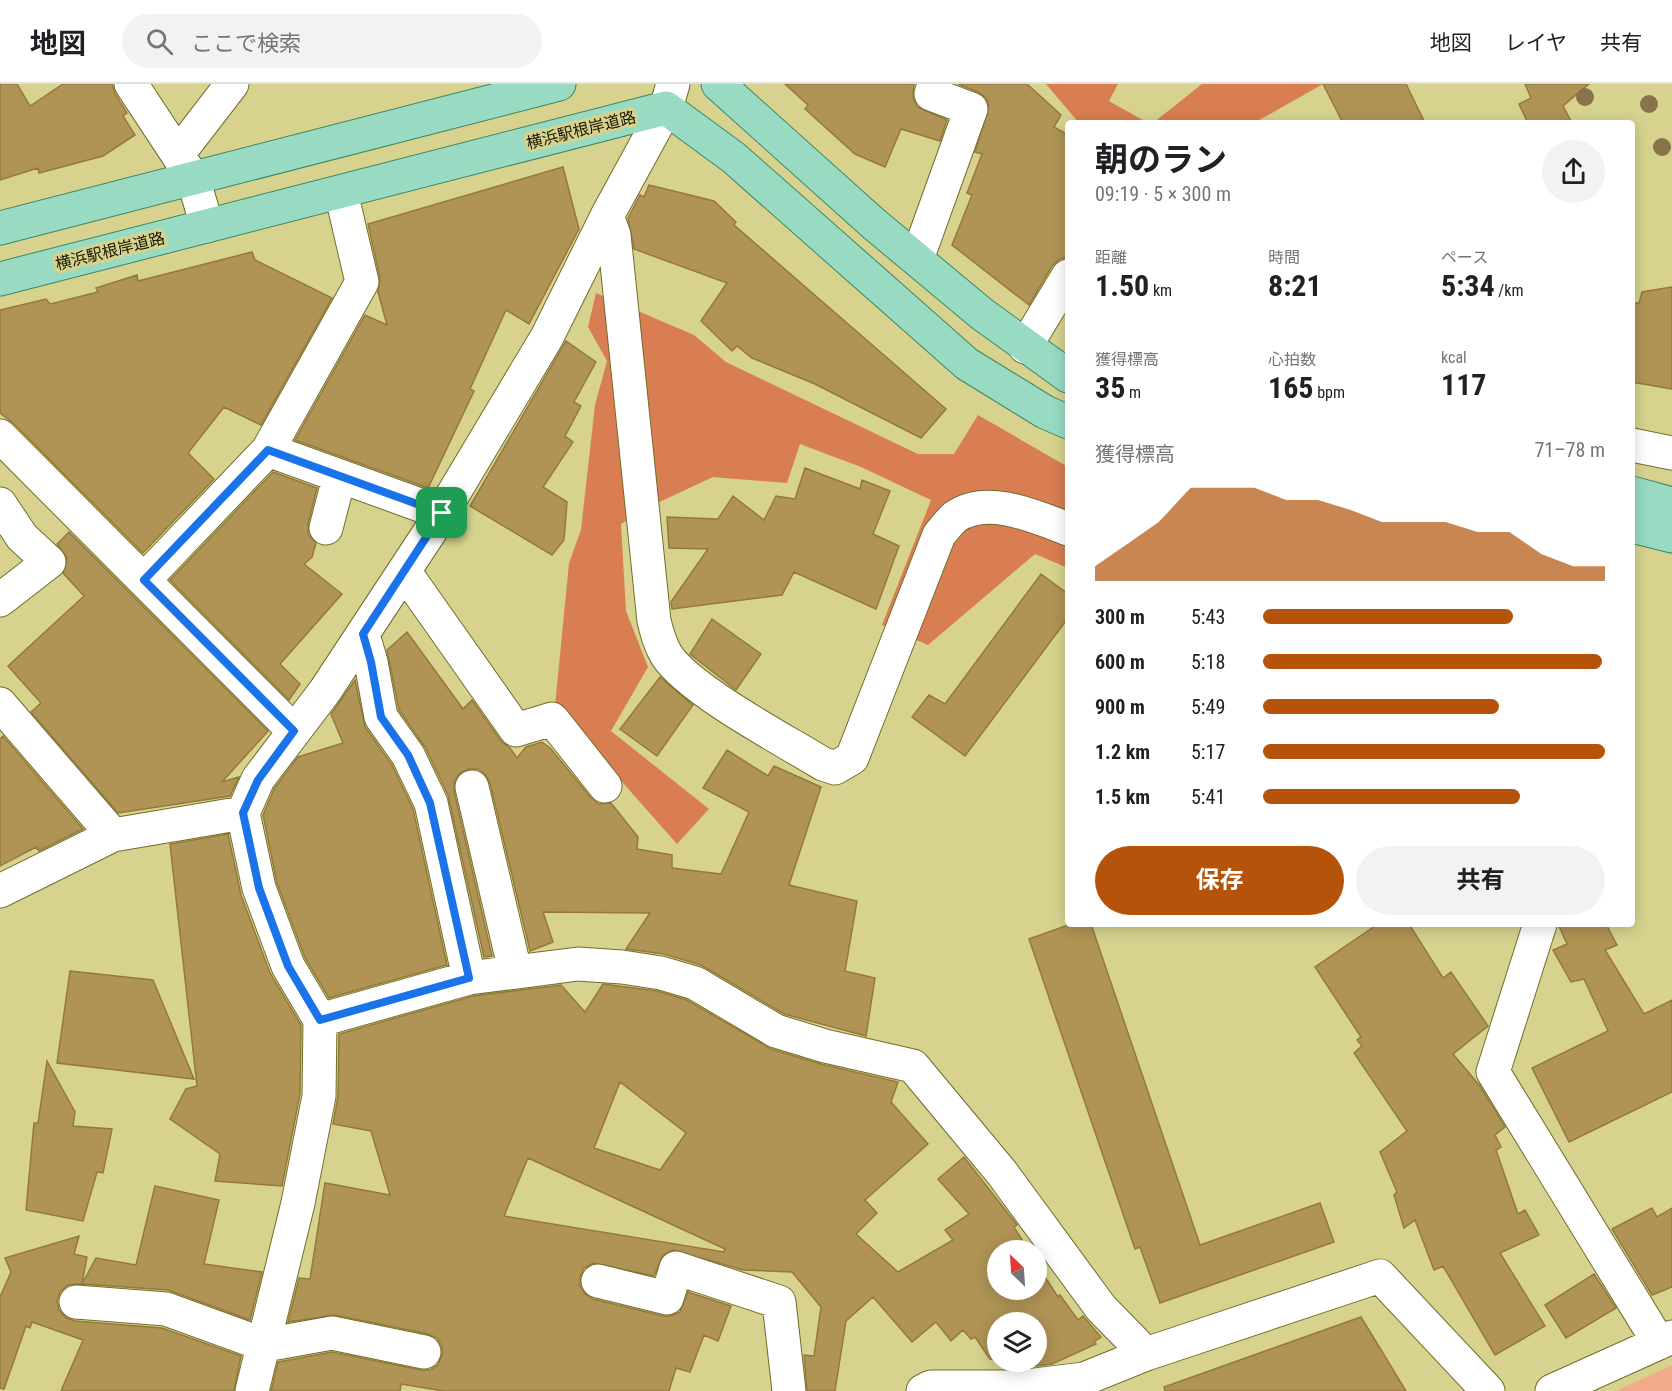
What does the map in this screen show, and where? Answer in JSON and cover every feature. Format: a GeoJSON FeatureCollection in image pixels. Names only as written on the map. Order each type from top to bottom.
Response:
{"type":"FeatureCollection","features":[{"type":"Feature","properties":{"kind":"main road"},"geometry":{"type":"LineString","coordinates":[[0,228],[186,166],[559,84]]}},
{"type":"Feature","properties":{"kind":"main road"},"geometry":{"type":"LineString","coordinates":[[718,84],[917,259],[1025,347],[1065,374]]}},
{"type":"Feature","properties":{"kind":"main road"},"geometry":{"type":"LineString","coordinates":[[669,96],[734,158],[967,364],[1045,412],[1065,421]]}},
{"type":"Feature","properties":{"kind":"main road","name":"横浜駅根岸道路"},"geometry":{"type":"LineString","coordinates":[[0,279],[341,192],[669,96]]}},
{"type":"Feature","properties":{"kind":"main road"},"geometry":{"type":"LineString","coordinates":[[1635,494],[1672,504]]}},
{"type":"Feature","properties":{"kind":"main road"},"geometry":{"type":"LineString","coordinates":[[1635,527],[1672,536]]}},
{"type":"Feature","properties":{"kind":"street"},"geometry":{"type":"LineString","coordinates":[[130,84],[186,166],[207,226]]}},
{"type":"Feature","properties":{"kind":"street"},"geometry":{"type":"LineString","coordinates":[[186,166],[232,84]]}},
{"type":"Feature","properties":{"kind":"street"},"geometry":{"type":"LineString","coordinates":[[917,259],[972,109],[931,94],[934,84]]}},
{"type":"Feature","properties":{"kind":"street"},"geometry":{"type":"LineString","coordinates":[[252,1391],[298,1203],[319,1096],[320,1020],[288,966],[279,944],[259,888],[243,813],[258,780],[363,634],[405,571],[547,337],[669,96]]}},
{"type":"Feature","properties":{"kind":"street"},"geometry":{"type":"LineString","coordinates":[[144,580],[268,450],[362,282],[341,192]]}},
{"type":"Feature","properties":{"kind":"street"},"geometry":{"type":"LineString","coordinates":[[607,216],[614,235],[654,621],[660,643],[668,657],[710,693],[823,764],[835,768],[852,758],[939,535],[955,517],[972,509],[991,507],[1021,513],[1065,528]]}},
{"type":"Feature","properties":{"kind":"street"},"geometry":{"type":"LineString","coordinates":[[1025,347],[1065,281]]}},
{"type":"Feature","properties":{"kind":"street"},"geometry":{"type":"LineString","coordinates":[[0,436],[294,731]]}},
{"type":"Feature","properties":{"kind":"street"},"geometry":{"type":"LineString","coordinates":[[1635,446],[1672,453]]}},
{"type":"Feature","properties":{"kind":"street"},"geometry":{"type":"LineString","coordinates":[[268,450],[339,478],[442,513]]}},
{"type":"Feature","properties":{"kind":"street"},"geometry":{"type":"LineString","coordinates":[[326,528],[339,478]]}},
{"type":"Feature","properties":{"kind":"street"},"geometry":{"type":"LineString","coordinates":[[0,504],[22,537],[49,562],[0,600]]}},
{"type":"Feature","properties":{"kind":"street"},"geometry":{"type":"LineString","coordinates":[[405,571],[516,730],[552,719],[605,786]]}},
{"type":"Feature","properties":{"kind":"street"},"geometry":{"type":"LineString","coordinates":[[363,634],[371,662],[381,717],[408,755],[430,803],[469,978]]}},
{"type":"Feature","properties":{"kind":"street"},"geometry":{"type":"LineString","coordinates":[[0,704],[114,835]]}},
{"type":"Feature","properties":{"kind":"street"},"geometry":{"type":"LineString","coordinates":[[472,787],[514,972]]}},
{"type":"Feature","properties":{"kind":"street"},"geometry":{"type":"LineString","coordinates":[[0,891],[114,835],[243,813]]}},
{"type":"Feature","properties":{"kind":"street"},"geometry":{"type":"LineString","coordinates":[[1539,927],[1493,1072],[1666,1340],[1552,1391]]}},
{"type":"Feature","properties":{"kind":"street"},"geometry":{"type":"LineString","coordinates":[[320,1020],[469,978],[578,964],[661,973],[695,983],[776,1031],[825,1046],[913,1066],[1002,1173],[1101,1308],[1146,1353]]}},
{"type":"Feature","properties":{"kind":"street"},"geometry":{"type":"LineString","coordinates":[[598,1281],[668,1298],[676,1268],[779,1302],[789,1391]]}},
{"type":"Feature","properties":{"kind":"street"},"geometry":{"type":"LineString","coordinates":[[923,1391],[931,1387],[1019,1387],[1084,1379],[1146,1353],[1380,1276],[1488,1391]]}},
{"type":"Feature","properties":{"kind":"street"},"geometry":{"type":"LineString","coordinates":[[76,1302],[166,1310],[265,1345],[332,1333],[424,1352]]}},
{"type":"Feature","properties":{"kind":"shaded area"},"geometry":{"type":"Polygon","coordinates":[[[1046,84],[1118,84],[1109,101],[1143,120],[1076,120],[1046,84]]]}},
{"type":"Feature","properties":{"kind":"shaded area"},"geometry":{"type":"Polygon","coordinates":[[[1202,84],[1323,84],[1259,120],[1157,120],[1202,84]]]}},
{"type":"Feature","properties":{"kind":"shaded area"},"geometry":{"type":"Polygon","coordinates":[[[596,293],[694,335],[726,362],[918,454],[954,454],[978,415],[1065,465],[1065,567],[1035,554],[928,645],[882,625],[931,500],[861,467],[800,444],[787,483],[713,477],[655,504],[621,524],[626,611],[648,667],[611,731],[709,809],[677,844],[555,706],[569,563],[581,530],[595,405],[607,361],[588,327],[596,293]]]}},
{"type":"Feature","properties":{"kind":"shaded area"},"geometry":{"type":"Polygon","coordinates":[[[1672,1365],[1672,1391],[1616,1391],[1672,1365]]]}},
{"type":"Feature","properties":{"kind":"building"},"geometry":{"type":"Polygon","coordinates":[[[0,84],[17,84],[30,106],[63,84],[112,84],[115,94],[127,113],[123,116],[135,135],[103,156],[39,173],[38,168],[0,180],[0,84]]]}},
{"type":"Feature","properties":{"kind":"building"},"geometry":{"type":"Polygon","coordinates":[[[785,84],[914,84],[913,97],[917,107],[947,120],[940,141],[901,129],[885,167],[855,154],[805,109],[808,105],[785,84]]]}},
{"type":"Feature","properties":{"kind":"building"},"geometry":{"type":"Polygon","coordinates":[[[958,84],[1027,84],[1061,115],[1054,127],[1065,133],[1065,258],[1052,266],[1029,305],[952,245],[972,195],[967,193],[982,154],[975,152],[989,106],[986,98],[958,84]]]}},
{"type":"Feature","properties":{"kind":"building"},"geometry":{"type":"Polygon","coordinates":[[[1323,84],[1406,84],[1424,120],[1341,120],[1323,84]]]}},
{"type":"Feature","properties":{"kind":"building"},"geometry":{"type":"Polygon","coordinates":[[[1525,84],[1589,84],[1563,106],[1570,120],[1527,120],[1519,104],[1531,98],[1525,84]]]}},
{"type":"Feature","properties":{"kind":"building"},"geometry":{"type":"Polygon","coordinates":[[[563,167],[579,229],[529,324],[506,310],[470,389],[474,391],[428,488],[295,440],[365,315],[387,325],[378,292],[380,278],[368,224],[563,167]]]}},
{"type":"Feature","properties":{"kind":"building"},"geometry":{"type":"Polygon","coordinates":[[[649,185],[714,201],[736,222],[734,225],[946,409],[921,438],[815,384],[752,358],[737,346],[732,351],[701,321],[727,283],[634,249],[628,218],[640,195],[644,197],[649,185]]]}},
{"type":"Feature","properties":{"kind":"building"},"geometry":{"type":"Polygon","coordinates":[[[252,252],[255,260],[332,298],[261,425],[224,407],[188,453],[214,479],[143,553],[13,423],[0,413],[0,310],[46,299],[50,304],[98,292],[96,288],[137,275],[138,281],[252,252]]]}},
{"type":"Feature","properties":{"kind":"building"},"geometry":{"type":"Polygon","coordinates":[[[1672,287],[1672,389],[1635,383],[1635,303],[1639,303],[1642,292],[1672,287]]]}},
{"type":"Feature","properties":{"kind":"building"},"geometry":{"type":"Polygon","coordinates":[[[566,341],[596,362],[574,402],[581,406],[565,436],[573,442],[543,487],[567,502],[564,540],[552,555],[470,506],[566,341]]]}},
{"type":"Feature","properties":{"kind":"building"},"geometry":{"type":"Polygon","coordinates":[[[805,468],[860,489],[862,480],[890,491],[873,534],[899,546],[876,609],[794,572],[782,595],[672,609],[671,602],[708,549],[669,548],[667,517],[718,519],[733,496],[764,520],[776,496],[795,499],[805,468]]]}},
{"type":"Feature","properties":{"kind":"building"},"geometry":{"type":"Polygon","coordinates":[[[273,472],[317,488],[308,524],[308,534],[316,543],[312,557],[304,564],[342,594],[280,664],[300,684],[289,700],[170,580],[273,472]]]}},
{"type":"Feature","properties":{"kind":"building"},"geometry":{"type":"Polygon","coordinates":[[[69,532],[268,731],[222,782],[239,777],[230,796],[118,813],[31,712],[41,703],[8,666],[84,596],[63,573],[67,558],[57,544],[69,532]]]}},
{"type":"Feature","properties":{"kind":"building"},"geometry":{"type":"Polygon","coordinates":[[[1041,574],[1065,592],[1065,622],[965,756],[912,717],[929,695],[945,704],[1041,574]]]}},
{"type":"Feature","properties":{"kind":"building"},"geometry":{"type":"Polygon","coordinates":[[[712,619],[761,654],[736,690],[690,654],[712,619]]]}},
{"type":"Feature","properties":{"kind":"building"},"geometry":{"type":"Polygon","coordinates":[[[407,632],[463,709],[472,700],[501,741],[517,758],[526,747],[542,742],[551,749],[591,798],[599,804],[611,803],[638,837],[637,849],[672,855],[672,868],[721,874],[749,812],[703,788],[727,750],[768,776],[774,766],[821,787],[789,885],[857,901],[845,971],[875,978],[866,1036],[784,1014],[701,965],[664,954],[626,949],[650,913],[543,912],[553,942],[530,951],[490,783],[485,774],[478,769],[468,769],[459,774],[454,782],[454,791],[492,956],[484,957],[448,795],[425,747],[399,710],[387,650],[407,632]]]}},
{"type":"Feature","properties":{"kind":"building"},"geometry":{"type":"Polygon","coordinates":[[[660,677],[693,705],[657,756],[620,729],[660,677]]]}},
{"type":"Feature","properties":{"kind":"building"},"geometry":{"type":"Polygon","coordinates":[[[355,680],[365,727],[392,765],[413,809],[447,965],[329,998],[305,958],[277,883],[263,815],[274,789],[298,757],[343,743],[331,714],[355,680]]]}},
{"type":"Feature","properties":{"kind":"building"},"geometry":{"type":"Polygon","coordinates":[[[3,736],[83,829],[39,851],[36,847],[0,866],[0,739],[3,736]]]}},
{"type":"Feature","properties":{"kind":"building"},"geometry":{"type":"Polygon","coordinates":[[[228,834],[241,895],[270,973],[301,1025],[300,1094],[282,1186],[215,1181],[220,1154],[170,1119],[186,1089],[197,1086],[170,844],[228,834]]]}},
{"type":"Feature","properties":{"kind":"building"},"geometry":{"type":"Polygon","coordinates":[[[1065,926],[1092,927],[1200,1245],[1320,1203],[1334,1242],[1160,1303],[1140,1247],[1135,1249],[1029,939],[1065,926]]]}},
{"type":"Feature","properties":{"kind":"building"},"geometry":{"type":"Polygon","coordinates":[[[1374,927],[1411,927],[1443,978],[1451,972],[1488,1026],[1453,1054],[1480,1086],[1505,1127],[1495,1135],[1501,1147],[1496,1150],[1518,1214],[1525,1210],[1539,1235],[1500,1253],[1545,1326],[1495,1355],[1443,1266],[1434,1270],[1415,1220],[1404,1228],[1394,1195],[1397,1192],[1380,1152],[1407,1131],[1354,1053],[1362,1046],[1357,1040],[1361,1037],[1315,967],[1374,927]]]}},
{"type":"Feature","properties":{"kind":"building"},"geometry":{"type":"Polygon","coordinates":[[[1559,927],[1608,927],[1617,945],[1605,950],[1644,1014],[1672,1000],[1672,1092],[1569,1142],[1532,1068],[1608,1031],[1584,979],[1571,982],[1553,950],[1567,944],[1559,927]]]}},
{"type":"Feature","properties":{"kind":"building"},"geometry":{"type":"Polygon","coordinates":[[[70,971],[153,980],[194,1079],[57,1063],[70,971]]]}},
{"type":"Feature","properties":{"kind":"building"},"geometry":{"type":"Polygon","coordinates":[[[603,984],[657,991],[687,1000],[771,1049],[821,1064],[898,1082],[891,1102],[928,1144],[865,1200],[877,1213],[856,1234],[898,1272],[953,1240],[945,1230],[969,1214],[938,1179],[964,1157],[1017,1225],[1014,1227],[1022,1240],[987,1240],[987,1300],[1047,1300],[1047,1280],[1078,1320],[1083,1316],[1101,1337],[1094,1342],[1096,1344],[1047,1365],[1047,1312],[987,1312],[987,1355],[975,1337],[971,1339],[963,1330],[951,1341],[936,1322],[912,1342],[873,1297],[846,1321],[835,1391],[807,1391],[804,1355],[814,1356],[821,1307],[792,1272],[743,1270],[673,1250],[663,1255],[654,1276],[593,1263],[584,1268],[580,1277],[580,1286],[585,1294],[593,1299],[663,1316],[671,1316],[680,1312],[688,1292],[731,1306],[718,1341],[704,1335],[690,1372],[676,1368],[669,1391],[443,1391],[401,1384],[400,1391],[271,1391],[278,1362],[332,1352],[430,1370],[438,1365],[442,1355],[442,1347],[437,1338],[428,1334],[335,1315],[288,1322],[299,1278],[310,1279],[325,1183],[390,1195],[371,1131],[333,1124],[338,1096],[339,1034],[473,996],[561,985],[585,1012],[603,984]],[[620,1082],[594,1148],[660,1170],[686,1133],[620,1082]],[[528,1158],[504,1216],[724,1252],[725,1249],[528,1158]]]}},
{"type":"Feature","properties":{"kind":"building"},"geometry":{"type":"Polygon","coordinates":[[[47,1061],[75,1112],[73,1126],[112,1129],[103,1173],[97,1172],[83,1221],[26,1210],[34,1123],[38,1123],[47,1061]]]}},
{"type":"Feature","properties":{"kind":"building"},"geometry":{"type":"Polygon","coordinates":[[[155,1186],[219,1200],[204,1264],[262,1272],[250,1320],[168,1290],[82,1284],[96,1258],[136,1265],[155,1186]]]}},
{"type":"Feature","properties":{"kind":"building"},"geometry":{"type":"Polygon","coordinates":[[[1652,1208],[1657,1217],[1672,1208],[1672,1287],[1652,1295],[1612,1229],[1652,1208]]]}},
{"type":"Feature","properties":{"kind":"building"},"geometry":{"type":"Polygon","coordinates":[[[79,1236],[74,1254],[87,1257],[82,1284],[68,1285],[60,1292],[57,1301],[59,1310],[65,1317],[75,1321],[162,1328],[241,1356],[234,1391],[61,1391],[83,1340],[32,1322],[30,1328],[26,1326],[4,1389],[0,1388],[0,1297],[11,1272],[5,1258],[79,1236]]]}},
{"type":"Feature","properties":{"kind":"building"},"geometry":{"type":"Polygon","coordinates":[[[1594,1274],[1616,1308],[1566,1338],[1545,1305],[1594,1274]]]}},
{"type":"Feature","properties":{"kind":"building"},"geometry":{"type":"Polygon","coordinates":[[[1361,1317],[1406,1391],[1165,1391],[1164,1387],[1361,1317]]]}},
{"type":"Feature","properties":{"kind":"route"},"geometry":{"type":"LineString","coordinates":[[268,450],[339,478],[442,513],[363,634],[371,662],[381,717],[408,755],[430,803],[469,978],[320,1020],[288,966],[259,888],[243,813],[258,780],[294,731],[144,580],[268,450]]}}]}
